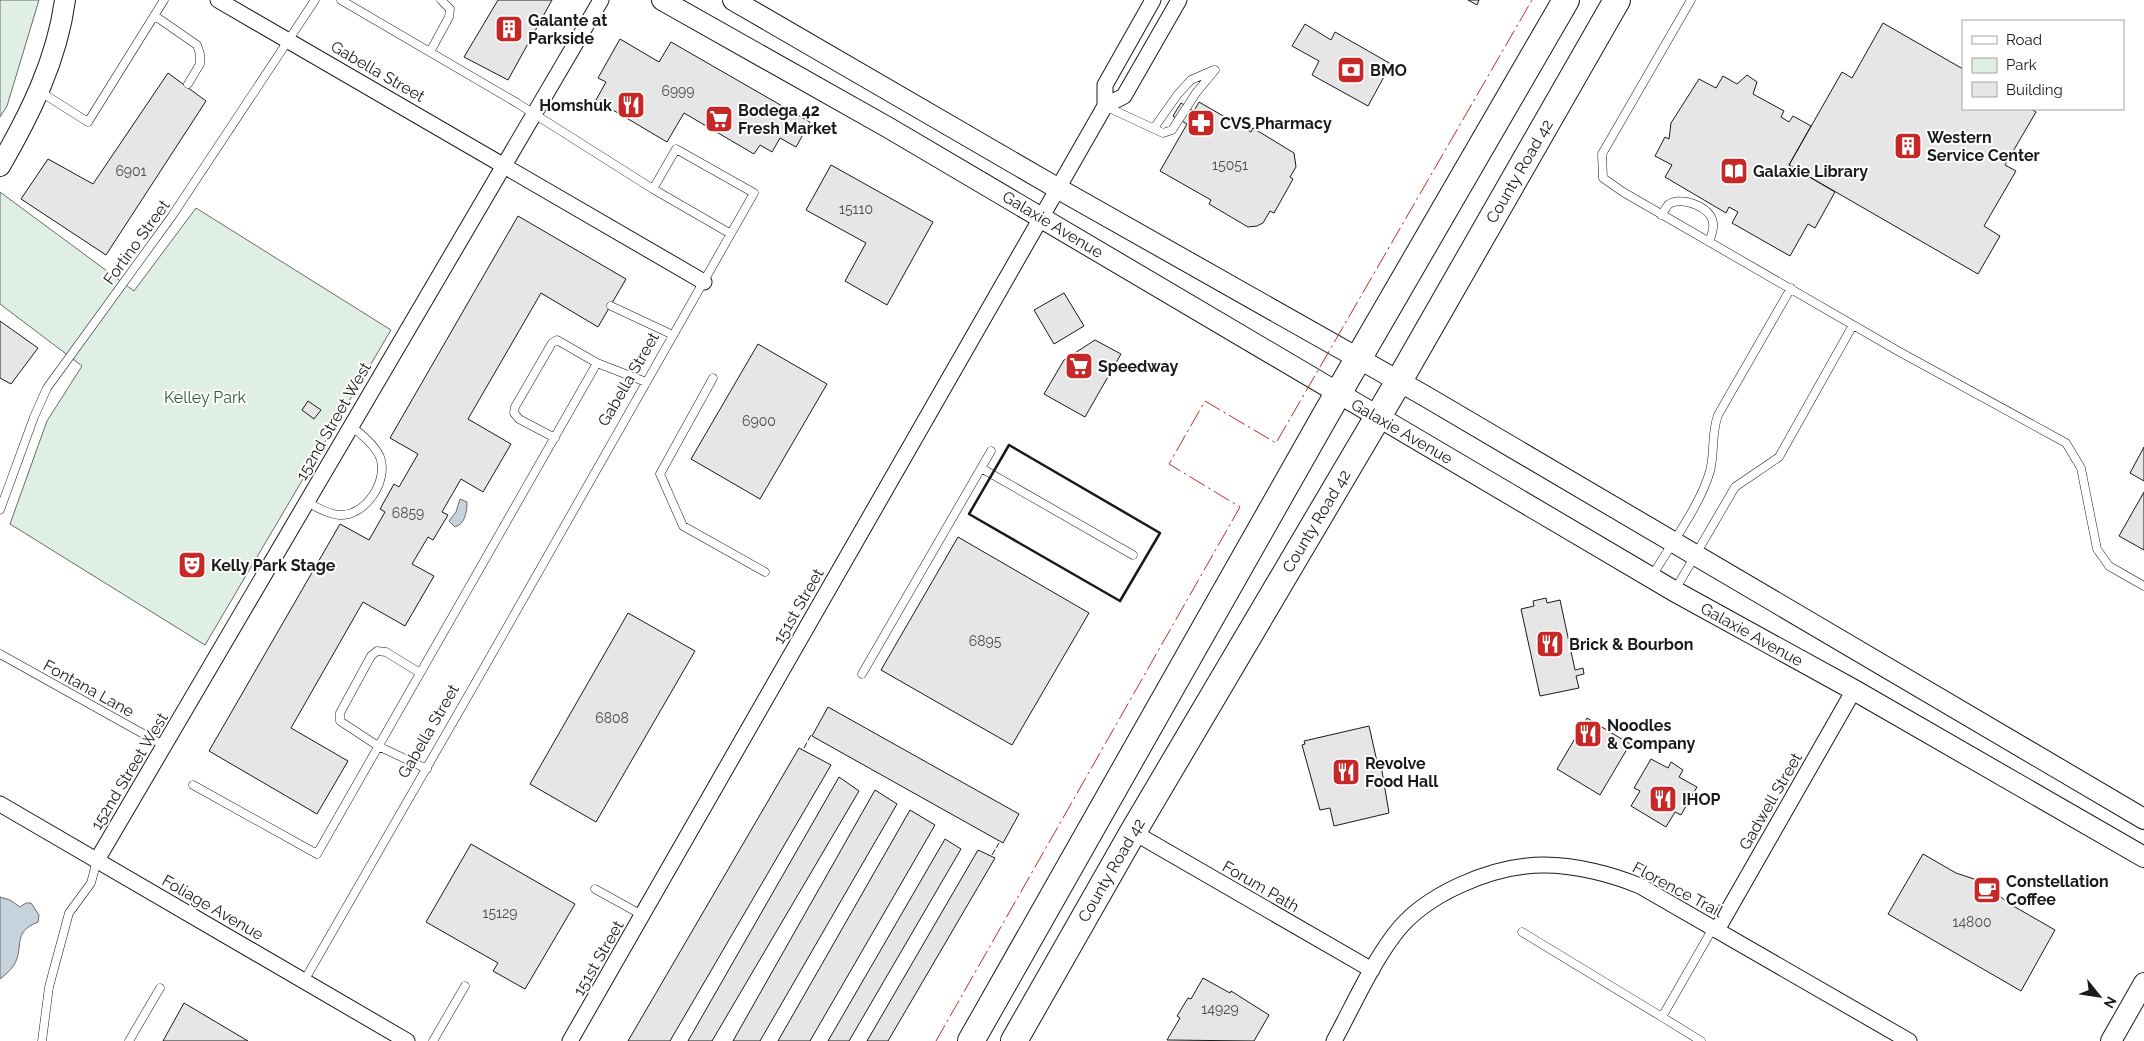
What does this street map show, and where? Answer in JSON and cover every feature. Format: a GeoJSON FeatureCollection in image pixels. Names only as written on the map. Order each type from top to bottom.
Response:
{"type":"FeatureCollection","features":[{"type":"Feature","properties":{"kind":"highway"},"geometry":{"type":"LineString","coordinates":[[971,1041],[1338,394],[1566,0]]}},
{"type":"Feature","properties":{"kind":"highway","name":"County Road 42"},"geometry":{"type":"LineString","coordinates":[[1014,1041],[1133,832],[1399,381],[1617,0]]}},
{"type":"Feature","properties":{"kind":"street"},"geometry":{"type":"LineString","coordinates":[[0,166],[39,91],[52,54],[65,0]]}},
{"type":"Feature","properties":{"kind":"street","name":"Gabella Street"},"geometry":{"type":"LineString","coordinates":[[218,0],[704,282]]}},
{"type":"Feature","properties":{"kind":"street","name":"152nd Street West"},"geometry":{"type":"LineString","coordinates":[[97,860],[503,164],[601,0]]}},
{"type":"Feature","properties":{"kind":"street","name":"Galaxie Avenue"},"geometry":{"type":"LineString","coordinates":[[662,0],[860,111],[1377,418],[1674,591],[1854,690],[2144,858]]}},
{"type":"Feature","properties":{"kind":"street","name":"Galaxie Avenue"},"geometry":{"type":"LineString","coordinates":[[733,0],[1057,188],[1358,360],[1399,381],[2144,819]]}},
{"type":"Feature","properties":{"kind":"street"},"geometry":{"type":"LineString","coordinates":[[1154,0],[1105,85],[1105,106],[1124,96],[1179,0]]}},
{"type":"Feature","properties":{"kind":"street","name":"151st Street"},"geometry":{"type":"LineString","coordinates":[[570,1041],[1105,106]]}},
{"type":"Feature","properties":{"kind":"street","name":"Gadwell Street"},"geometry":{"type":"LineString","coordinates":[[1715,929],[1854,690]]}},
{"type":"Feature","properties":{"kind":"street","name":"Foliage Avenue"},"geometry":{"type":"LineString","coordinates":[[0,804],[407,1041]]}},
{"type":"Feature","properties":{"kind":"street","name":"Forum Path"},"geometry":{"type":"LineString","coordinates":[[1133,832],[1372,970]]}},
{"type":"Feature","properties":{"kind":"street","name":"Florence Trail"},"geometry":{"type":"LineString","coordinates":[[1334,1041],[1372,970],[1394,935],[1422,907],[1458,885],[1471,880],[1544,865],[1583,870],[1621,878],[1654,894],[1909,1041]]}},
{"type":"Feature","properties":{"kind":"street"},"geometry":{"type":"LineString","coordinates":[[2111,1041],[2144,983]]}},
{"type":"Feature","properties":{"kind":"lane"},"geometry":{"type":"LineString","coordinates":[[39,91],[88,122],[164,0]]}},
{"type":"Feature","properties":{"kind":"lane","name":"Fortino Street"},"geometry":{"type":"LineString","coordinates":[[0,510],[34,416],[47,388],[172,216],[314,0]]}},
{"type":"Feature","properties":{"kind":"lane"},"geometry":{"type":"LineString","coordinates":[[341,0],[351,2],[653,189],[731,234]]}},
{"type":"Feature","properties":{"kind":"lane"},"geometry":{"type":"LineString","coordinates":[[430,52],[449,17],[450,9],[441,0]]}},
{"type":"Feature","properties":{"kind":"lane"},"geometry":{"type":"LineString","coordinates":[[1691,0],[1602,154],[1603,178],[1661,215],[1853,325],[2066,443],[2082,468],[2097,549],[2109,566],[2144,586]]}},
{"type":"Feature","properties":{"kind":"lane"},"geometry":{"type":"LineString","coordinates":[[155,16],[197,45],[200,54],[200,64],[188,84]]}},
{"type":"Feature","properties":{"kind":"lane"},"geometry":{"type":"LineString","coordinates":[[1105,106],[1163,133],[1172,130],[1196,93],[1215,70],[1191,80],[1178,94],[1154,128]]}},
{"type":"Feature","properties":{"kind":"lane"},"geometry":{"type":"LineString","coordinates":[[653,189],[676,149],[754,193],[704,282]]}},
{"type":"Feature","properties":{"kind":"lane"},"geometry":{"type":"LineString","coordinates":[[1661,215],[1669,205],[1676,202],[1690,203],[1701,208],[1710,214],[1713,222],[1709,242]]}},
{"type":"Feature","properties":{"kind":"lane","name":"Gabella Street"},"geometry":{"type":"LineString","coordinates":[[304,980],[427,769],[704,282]]}},
{"type":"Feature","properties":{"kind":"lane"},"geometry":{"type":"LineString","coordinates":[[1651,577],[1704,487],[1712,459],[1713,434],[1718,415],[1790,288]]}},
{"type":"Feature","properties":{"kind":"lane"},"geometry":{"type":"LineString","coordinates":[[611,306],[673,335]]}},
{"type":"Feature","properties":{"kind":"lane"},"geometry":{"type":"LineString","coordinates":[[1674,591],[1735,487],[1779,457],[1853,325]]}},
{"type":"Feature","properties":{"kind":"lane"},"geometry":{"type":"LineString","coordinates":[[555,438],[519,419],[514,413],[515,408],[552,343],[557,340],[597,363],[646,382]]}},
{"type":"Feature","properties":{"kind":"lane"},"geometry":{"type":"LineString","coordinates":[[192,785],[317,854],[597,363]]}},
{"type":"Feature","properties":{"kind":"lane"},"geometry":{"type":"LineString","coordinates":[[713,378],[660,474],[683,526],[765,572]]}},
{"type":"Feature","properties":{"kind":"lane"},"geometry":{"type":"LineString","coordinates":[[306,502],[324,511],[340,515],[358,511],[373,495],[382,476],[380,457],[366,438],[351,426]]}},
{"type":"Feature","properties":{"kind":"lane"},"geometry":{"type":"LineString","coordinates":[[862,674],[991,451]]}},
{"type":"Feature","properties":{"kind":"lane"},"geometry":{"type":"LineString","coordinates":[[981,468],[1133,555]]}},
{"type":"Feature","properties":{"kind":"lane"},"geometry":{"type":"LineString","coordinates":[[420,673],[386,652],[377,651],[371,656],[340,713],[340,721],[378,746],[427,769]]}},
{"type":"Feature","properties":{"kind":"lane","name":"Fontana Lane"},"geometry":{"type":"LineString","coordinates":[[0,654],[165,746]]}},
{"type":"Feature","properties":{"kind":"lane"},"geometry":{"type":"LineString","coordinates":[[42,1041],[50,987],[69,913],[91,883],[97,860]]}},
{"type":"Feature","properties":{"kind":"lane"},"geometry":{"type":"LineString","coordinates":[[595,888],[642,915]]}},
{"type":"Feature","properties":{"kind":"lane"},"geometry":{"type":"LineString","coordinates":[[1662,1017],[1715,929]]}},
{"type":"Feature","properties":{"kind":"lane"},"geometry":{"type":"LineString","coordinates":[[1522,932],[1702,1041]]}},
{"type":"Feature","properties":{"kind":"lane"},"geometry":{"type":"LineString","coordinates":[[433,1041],[465,986]]}},
{"type":"Feature","properties":{"kind":"lane"},"geometry":{"type":"LineString","coordinates":[[129,1041],[160,988]]}},
{"type":"Feature","properties":{"kind":"green space"},"geometry":{"type":"Polygon","coordinates":[[[0,0],[39,0],[7,106],[0,117],[0,0]]]}},
{"type":"Feature","properties":{"kind":"green space","name":"Kelley Park"},"geometry":{"type":"Polygon","coordinates":[[[0,192],[134,291],[196,208],[391,330],[205,645],[10,524],[47,421],[82,366],[0,304],[0,192]]]}},
{"type":"Feature","properties":{"kind":"shaded area"},"geometry":{"type":"Polygon","coordinates":[[[460,499],[467,502],[467,510],[461,523],[455,527],[449,521],[456,512],[460,499]]]}},
{"type":"Feature","properties":{"kind":"shaded area"},"geometry":{"type":"Polygon","coordinates":[[[0,897],[10,900],[20,907],[26,903],[31,903],[39,915],[38,922],[30,926],[21,935],[19,952],[14,965],[0,979],[0,897]]]}},
{"type":"Feature","properties":{"kind":"building","name":"Galante at Parkside"},"geometry":{"type":"Polygon","coordinates":[[[498,0],[552,0],[508,80],[464,57],[498,0]]]}},
{"type":"Feature","properties":{"kind":"building"},"geometry":{"type":"Polygon","coordinates":[[[1468,0],[1479,0],[1477,5],[1468,0]]]}},
{"type":"Feature","properties":{"kind":"building","name":"Western Service Center"},"geometry":{"type":"Polygon","coordinates":[[[1883,23],[1962,68],[1962,110],[2033,110],[2036,112],[2005,165],[2016,171],[1984,226],[2000,236],[1978,274],[1789,165],[1842,72],[1852,78],[1883,23]]]}},
{"type":"Feature","properties":{"kind":"building","name":"BMO"},"geometry":{"type":"Polygon","coordinates":[[[1305,24],[1331,40],[1335,32],[1391,64],[1368,106],[1312,75],[1319,61],[1292,46],[1305,24]]]}},
{"type":"Feature","properties":{"kind":"building"},"geometry":{"type":"Polygon","coordinates":[[[620,39],[659,62],[671,42],[810,122],[796,147],[780,138],[772,152],[760,145],[754,154],[684,113],[667,142],[596,100],[606,82],[598,78],[620,39]]]}},
{"type":"Feature","properties":{"kind":"building"},"geometry":{"type":"Polygon","coordinates":[[[168,73],[206,101],[106,255],[21,199],[48,159],[93,184],[168,73]]]}},
{"type":"Feature","properties":{"kind":"building","name":"Galaxie Library"},"geometry":{"type":"Polygon","coordinates":[[[1747,75],[1757,82],[1753,94],[1784,111],[1781,117],[1789,122],[1793,116],[1811,126],[1789,165],[1835,192],[1815,228],[1808,224],[1790,256],[1732,223],[1738,212],[1729,207],[1726,213],[1665,177],[1672,165],[1655,156],[1665,137],[1669,139],[1671,123],[1699,79],[1716,88],[1723,76],[1737,84],[1747,75]]]}},
{"type":"Feature","properties":{"kind":"building","name":"CVS Pharmacy"},"geometry":{"type":"Polygon","coordinates":[[[1199,102],[1251,132],[1253,128],[1294,153],[1296,167],[1290,177],[1293,179],[1274,213],[1270,211],[1263,223],[1257,226],[1248,227],[1209,204],[1211,200],[1160,171],[1187,124],[1173,116],[1181,103],[1194,111],[1199,102]]]}},
{"type":"Feature","properties":{"kind":"building"},"geometry":{"type":"Polygon","coordinates":[[[831,165],[933,222],[887,305],[845,281],[866,243],[806,210],[831,165]]]}},
{"type":"Feature","properties":{"kind":"building"},"geometry":{"type":"Polygon","coordinates":[[[518,216],[626,279],[598,327],[541,293],[468,419],[511,444],[483,492],[461,479],[442,512],[448,515],[433,540],[428,537],[412,564],[434,576],[405,626],[363,602],[291,728],[348,761],[317,814],[209,751],[340,524],[369,540],[385,512],[380,509],[394,484],[399,487],[418,454],[390,438],[518,216]]]}},
{"type":"Feature","properties":{"kind":"building"},"geometry":{"type":"Polygon","coordinates":[[[1064,293],[1084,326],[1054,344],[1034,310],[1064,293]]]}},
{"type":"Feature","properties":{"kind":"building"},"geometry":{"type":"Polygon","coordinates":[[[0,321],[38,348],[11,384],[0,378],[0,321]]]}},
{"type":"Feature","properties":{"kind":"building"},"geometry":{"type":"Polygon","coordinates":[[[1095,340],[1121,354],[1085,417],[1044,394],[1064,360],[1095,340]]]}},
{"type":"Feature","properties":{"kind":"building"},"geometry":{"type":"Polygon","coordinates":[[[758,344],[827,384],[760,499],[691,459],[758,344]]]}},
{"type":"Feature","properties":{"kind":"building"},"geometry":{"type":"Polygon","coordinates":[[[308,401],[321,410],[314,419],[302,410],[308,401]]]}},
{"type":"Feature","properties":{"kind":"building"},"geometry":{"type":"Polygon","coordinates":[[[2144,447],[2144,481],[2130,473],[2144,447]]]}},
{"type":"Feature","properties":{"kind":"building"},"geometry":{"type":"Polygon","coordinates":[[[2144,492],[2144,550],[2119,536],[2144,492]]]}},
{"type":"Feature","properties":{"kind":"building"},"geometry":{"type":"Polygon","coordinates":[[[958,537],[1089,613],[1012,745],[881,670],[958,537]]]}},
{"type":"Feature","properties":{"kind":"building"},"geometry":{"type":"Polygon","coordinates":[[[1546,598],[1547,603],[1560,600],[1575,670],[1583,668],[1584,674],[1576,676],[1579,688],[1540,696],[1521,609],[1534,606],[1533,601],[1546,598]]]}},
{"type":"Feature","properties":{"kind":"building"},"geometry":{"type":"Polygon","coordinates":[[[628,613],[695,651],[596,822],[530,784],[628,613]]]}},
{"type":"Feature","properties":{"kind":"building"},"geometry":{"type":"Polygon","coordinates":[[[828,707],[1019,814],[1003,843],[812,736],[828,707]]]}},
{"type":"Feature","properties":{"kind":"building"},"geometry":{"type":"Polygon","coordinates":[[[1587,718],[1630,744],[1600,795],[1557,769],[1587,718]]]}},
{"type":"Feature","properties":{"kind":"building","name":"Revolve Food Hall"},"geometry":{"type":"Polygon","coordinates":[[[1369,726],[1378,766],[1381,765],[1389,813],[1334,826],[1330,808],[1320,810],[1302,745],[1305,744],[1304,741],[1369,726]]]}},
{"type":"Feature","properties":{"kind":"building"},"geometry":{"type":"Polygon","coordinates":[[[799,748],[831,765],[670,1041],[628,1041],[799,748]]]}},
{"type":"Feature","properties":{"kind":"building","name":"IHOP"},"geometry":{"type":"Polygon","coordinates":[[[1651,759],[1668,768],[1671,762],[1683,770],[1679,777],[1697,787],[1681,815],[1675,812],[1666,827],[1631,806],[1640,791],[1634,788],[1651,759]]]}},
{"type":"Feature","properties":{"kind":"building"},"geometry":{"type":"Polygon","coordinates":[[[839,777],[859,791],[712,1041],[688,1041],[839,777]]]}},
{"type":"Feature","properties":{"kind":"building"},"geometry":{"type":"Polygon","coordinates":[[[875,790],[897,804],[760,1041],[733,1041],[875,790]]]}},
{"type":"Feature","properties":{"kind":"building"},"geometry":{"type":"Polygon","coordinates":[[[910,810],[935,825],[810,1041],[778,1041],[910,810]]]}},
{"type":"Feature","properties":{"kind":"building"},"geometry":{"type":"Polygon","coordinates":[[[945,839],[961,849],[849,1041],[828,1041],[945,839]]]}},
{"type":"Feature","properties":{"kind":"building"},"geometry":{"type":"Polygon","coordinates":[[[471,844],[575,904],[525,989],[493,971],[498,963],[426,922],[471,844]]]}},
{"type":"Feature","properties":{"kind":"building"},"geometry":{"type":"Polygon","coordinates":[[[978,850],[995,858],[888,1041],[867,1041],[978,850]]]}},
{"type":"Feature","properties":{"kind":"building"},"geometry":{"type":"Polygon","coordinates":[[[1923,854],[1956,873],[1974,879],[1994,891],[2008,903],[2055,930],[2021,991],[1888,914],[1923,854]]]}},
{"type":"Feature","properties":{"kind":"building"},"geometry":{"type":"Polygon","coordinates":[[[1203,978],[1230,993],[1231,991],[1269,1015],[1254,1041],[1167,1040],[1180,1018],[1177,1016],[1188,998],[1191,999],[1203,978]]]}},
{"type":"Feature","properties":{"kind":"building"},"geometry":{"type":"Polygon","coordinates":[[[184,1003],[248,1041],[163,1041],[184,1003]]]}},
{"type":"Feature","properties":{"kind":"fence"},"geometry":{"type":"LineString","coordinates":[[804,748],[811,735]]}},
{"type":"Feature","properties":{"kind":"fence"},"geometry":{"type":"LineString","coordinates":[[992,855],[999,843]]}},
{"type":"Feature","properties":{"kind":"wall"},"geometry":{"type":"LineString","coordinates":[[1009,445],[1160,533],[1120,601],[969,514],[1009,445]]}},
{"type":"Feature","properties":{"kind":"power"},"geometry":{"type":"LineString","coordinates":[[936,1041],[1240,507],[1169,464],[1205,401],[1276,443],[1532,0]]}},
{"type":"Feature","properties":{"kind":"place","name":"Galante at Parkside"},"geometry":{"type":"Point","coordinates":[509,29]}},
{"type":"Feature","properties":{"kind":"place","name":"BMO"},"geometry":{"type":"Point","coordinates":[1351,70]}},
{"type":"Feature","properties":{"kind":"place","name":"Homshuk"},"geometry":{"type":"Point","coordinates":[631,105]}},
{"type":"Feature","properties":{"kind":"place","name":"Bodega 42 Fresh Market"},"geometry":{"type":"Point","coordinates":[719,119]}},
{"type":"Feature","properties":{"kind":"place","name":"CVS Pharmacy"},"geometry":{"type":"Point","coordinates":[1201,123]}},
{"type":"Feature","properties":{"kind":"place","name":"Western Service Center"},"geometry":{"type":"Point","coordinates":[1908,146]}},
{"type":"Feature","properties":{"kind":"place","name":"Galaxie Library"},"geometry":{"type":"Point","coordinates":[1734,171]}},
{"type":"Feature","properties":{"kind":"place","name":"Speedway"},"geometry":{"type":"Point","coordinates":[1079,366]}},
{"type":"Feature","properties":{"kind":"place","name":"Kelly Park Stage"},"geometry":{"type":"Point","coordinates":[192,565]}},
{"type":"Feature","properties":{"kind":"place","name":"Brick & Bourbon"},"geometry":{"type":"Point","coordinates":[1550,644]}},
{"type":"Feature","properties":{"kind":"place","name":"Noodles & Company"},"geometry":{"type":"Point","coordinates":[1588,734]}},
{"type":"Feature","properties":{"kind":"place","name":"Revolve Food Hall"},"geometry":{"type":"Point","coordinates":[1346,772]}},
{"type":"Feature","properties":{"kind":"place","name":"IHOP"},"geometry":{"type":"Point","coordinates":[1663,799]}},
{"type":"Feature","properties":{"kind":"place","name":"Constellation Coffee"},"geometry":{"type":"Point","coordinates":[1987,890]}}]}
